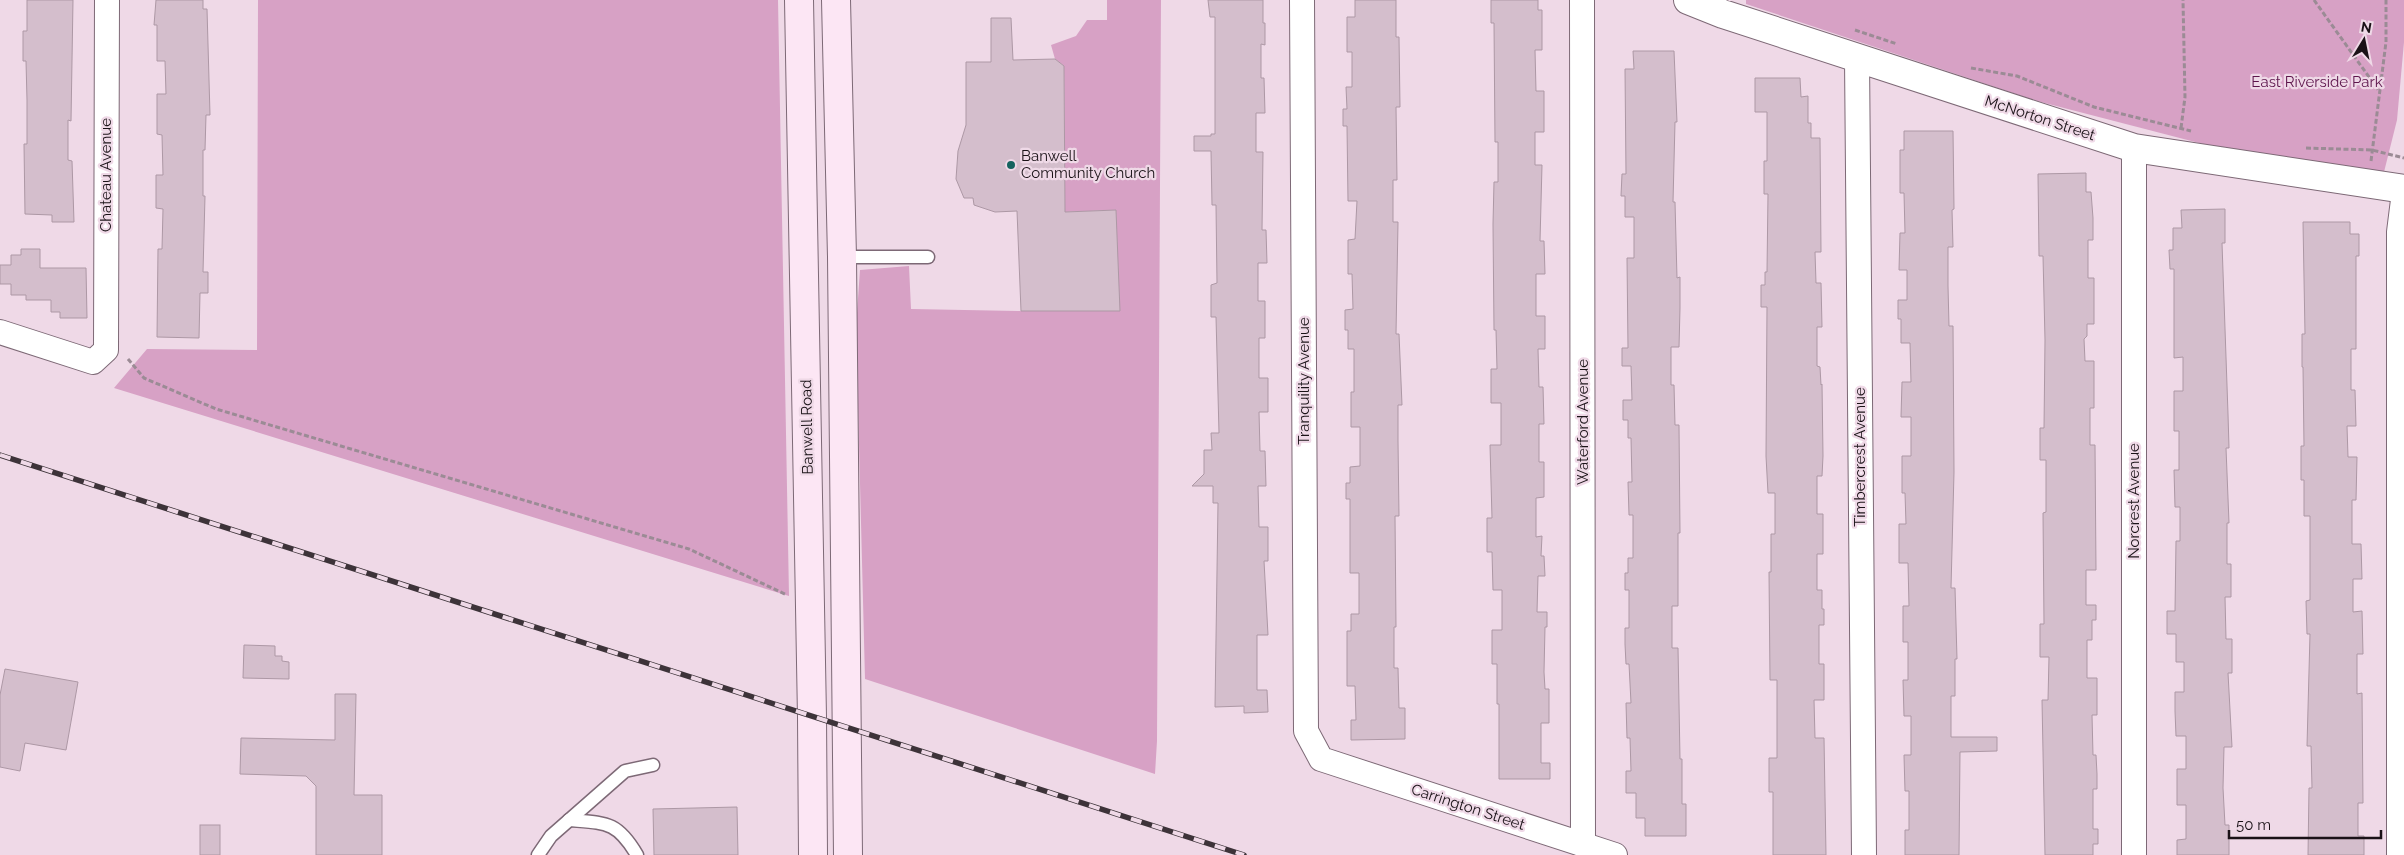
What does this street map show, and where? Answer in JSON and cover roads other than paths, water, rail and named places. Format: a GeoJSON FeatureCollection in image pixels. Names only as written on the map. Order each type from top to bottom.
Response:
{"type":"FeatureCollection","features":[{"type":"Feature","properties":{"kind":"main road","name":"Banwell Road"},"geometry":{"type":"LineString","coordinates":[[799,0],[812,716],[812,855]]}},
{"type":"Feature","properties":{"kind":"main road"},"geometry":{"type":"LineString","coordinates":[[836,0],[842,257],[848,855]]}},
{"type":"Feature","properties":{"kind":"street","name":"Chateau Avenue"},"geometry":{"type":"LineString","coordinates":[[0,332],[93,362],[106,350],[107,0]]}},
{"type":"Feature","properties":{"kind":"street","name":"Tranquility Avenue"},"geometry":{"type":"LineString","coordinates":[[1302,0],[1306,731],[1321,759]]}},
{"type":"Feature","properties":{"kind":"street","name":"Waterford Avenue"},"geometry":{"type":"LineString","coordinates":[[1582,0],[1584,845]]}},
{"type":"Feature","properties":{"kind":"street","name":"McNorton Street"},"geometry":{"type":"LineString","coordinates":[[1688,0],[1723,7],[1857,58],[2134,148],[2404,189]]}},
{"type":"Feature","properties":{"kind":"street","name":"Timbercrest Avenue"},"geometry":{"type":"LineString","coordinates":[[1857,58],[1864,855]]}},
{"type":"Feature","properties":{"kind":"street","name":"Norcrest Avenue"},"geometry":{"type":"LineString","coordinates":[[2134,148],[2134,855]]}},
{"type":"Feature","properties":{"kind":"street"},"geometry":{"type":"LineString","coordinates":[[2399,855],[2399,232],[2404,192]]}},
{"type":"Feature","properties":{"kind":"street","name":"Carrington Street"},"geometry":{"type":"LineString","coordinates":[[1321,759],[1615,855]]}},
{"type":"Feature","properties":{"kind":"lane"},"geometry":{"type":"LineString","coordinates":[[842,257],[928,257]]}},
{"type":"Feature","properties":{"kind":"lane"},"geometry":{"type":"LineString","coordinates":[[538,855],[551,836],[625,771],[653,765]]}},
{"type":"Feature","properties":{"kind":"lane"},"geometry":{"type":"LineString","coordinates":[[569,820],[607,823],[626,837],[637,855]]}},
{"type":"Feature","properties":{"kind":"railway"},"geometry":{"type":"LineString","coordinates":[[0,455],[1244,855]]}},
{"type":"Feature","properties":{"kind":"place","name":"Banwell Community Church"},"geometry":{"type":"Point","coordinates":[1011,165]}},
{"type":"Feature","properties":{"kind":"park label","name":"East Riverside Park"},"geometry":{"type":"Point","coordinates":[2317,82]}}]}
